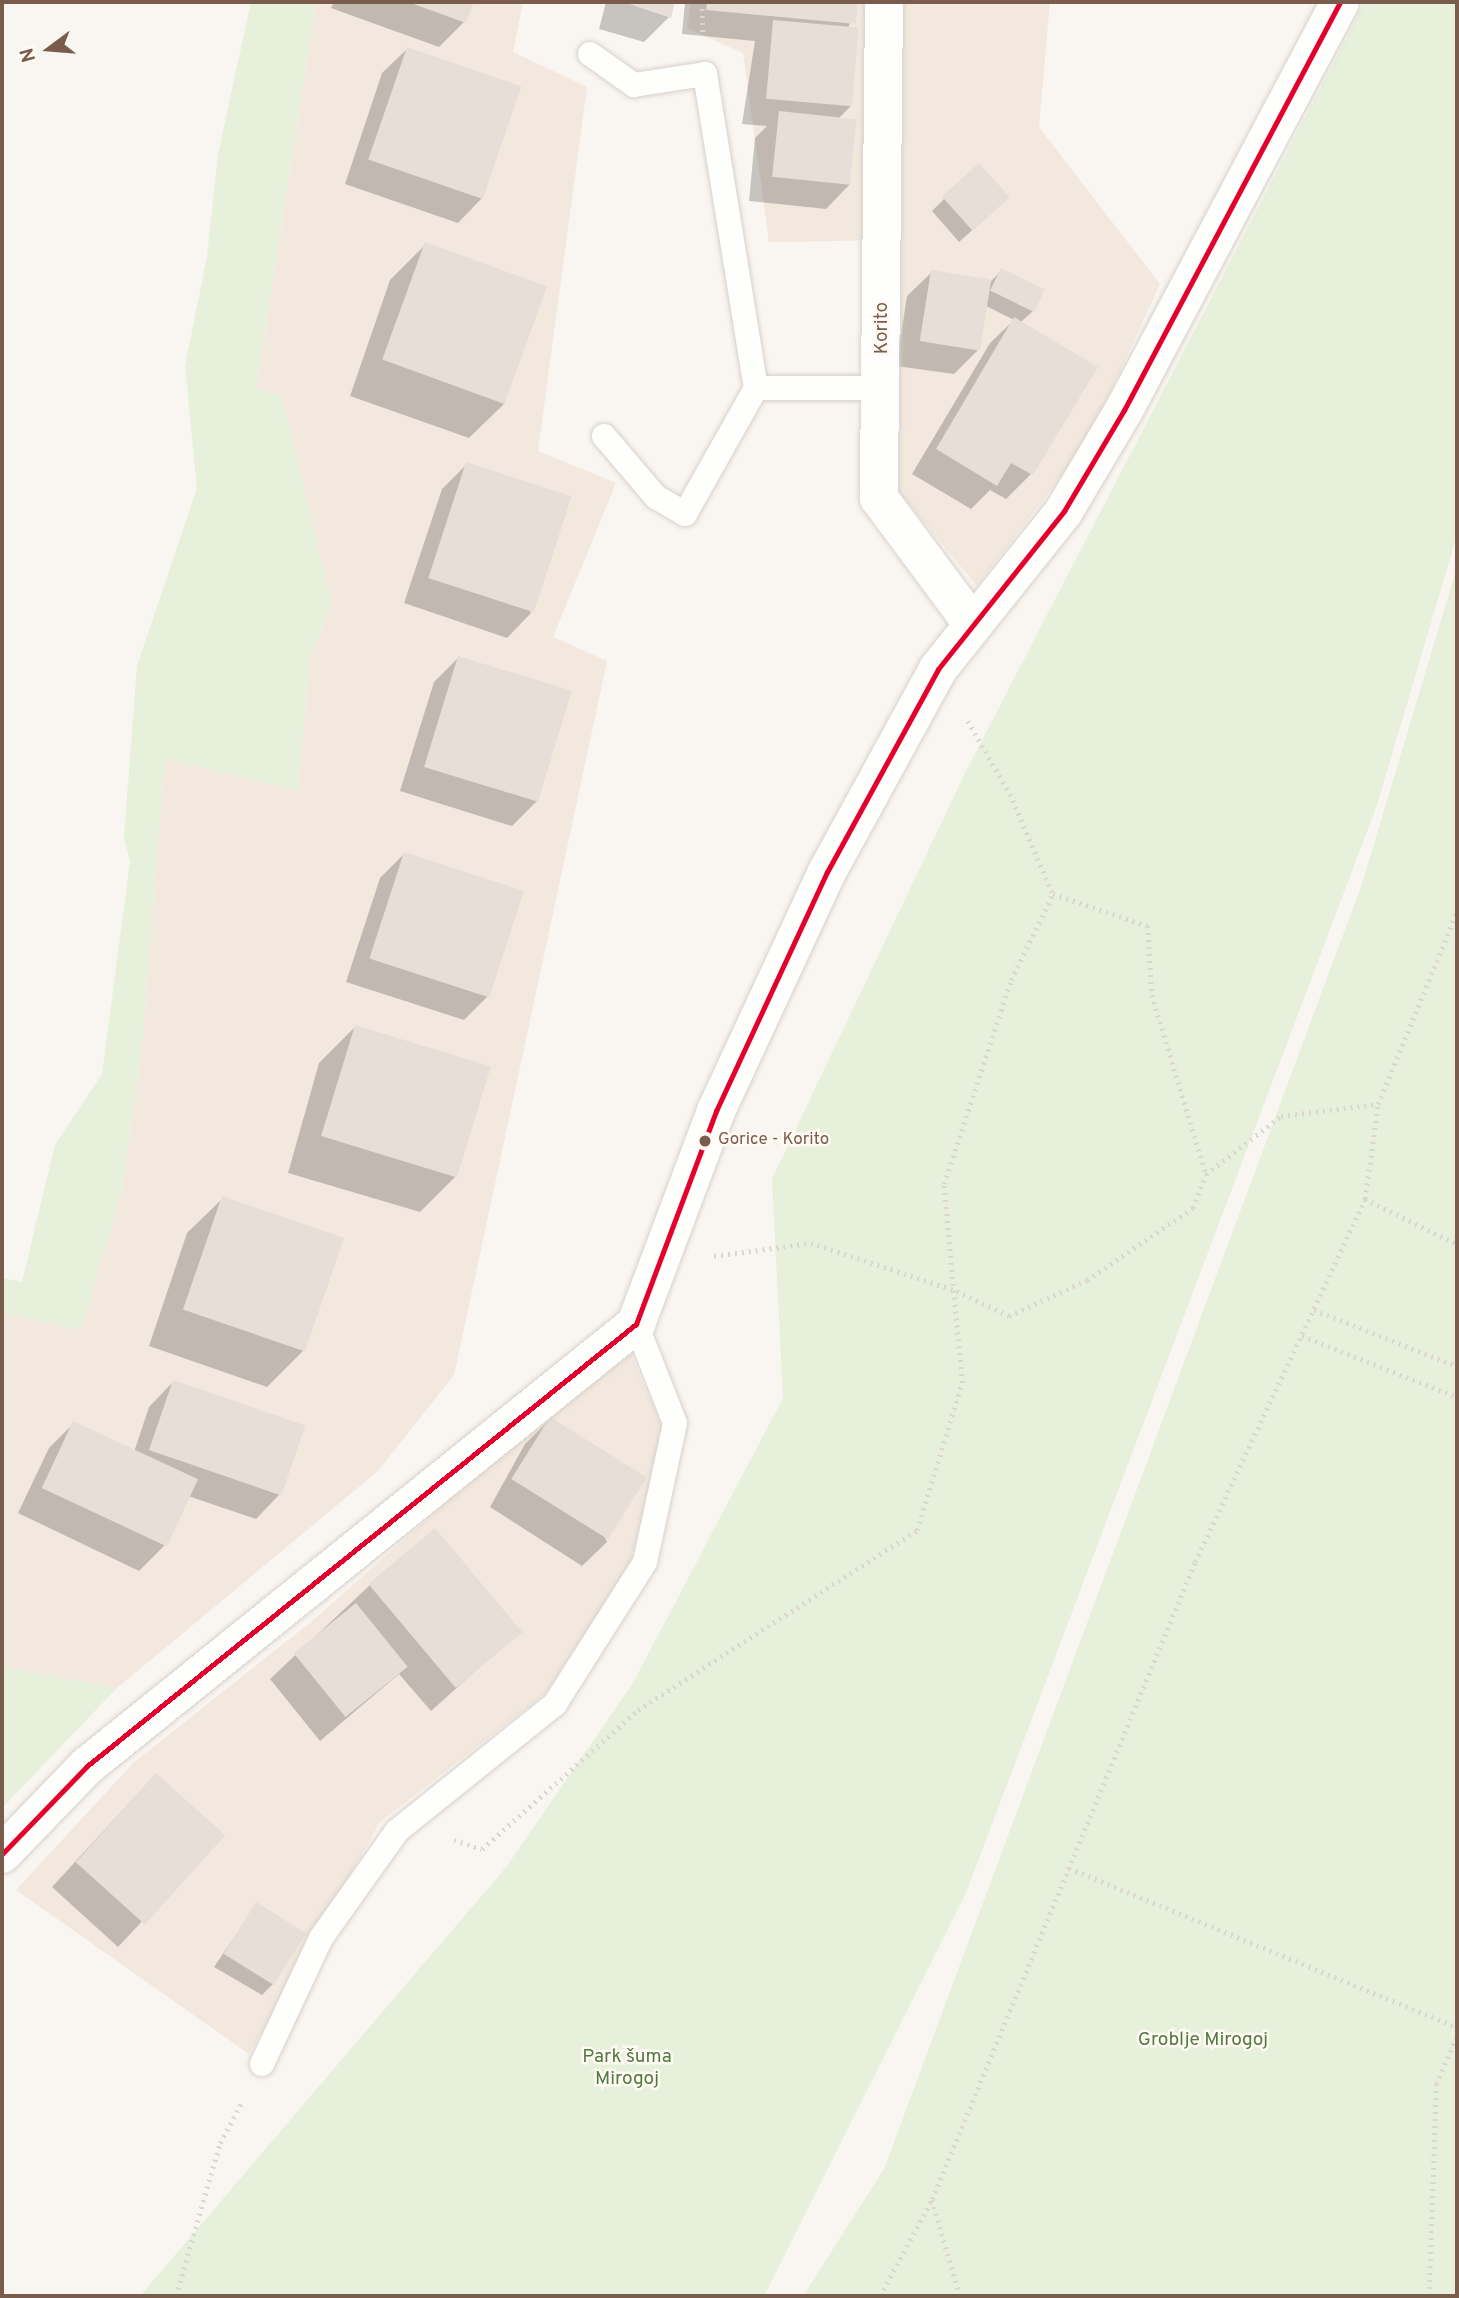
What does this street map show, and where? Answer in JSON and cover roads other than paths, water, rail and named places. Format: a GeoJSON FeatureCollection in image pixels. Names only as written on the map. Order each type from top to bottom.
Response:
{"type":"FeatureCollection","features":[{"type":"Feature","properties":{"kind":"street","name":"Korito"},"geometry":{"type":"LineString","coordinates":[[884,2],[883,388],[879,498],[972,623]]}},
{"type":"Feature","properties":{"kind":"street"},"geometry":{"type":"LineString","coordinates":[[2,1854],[87,1766],[636,1324],[716,1111],[827,872],[938,669],[1064,511],[1124,410],[1340,2]]}},
{"type":"Feature","properties":{"kind":"lane"},"geometry":{"type":"LineString","coordinates":[[590,54],[634,85],[705,74],[755,388],[685,514],[656,497],[604,436]]}},
{"type":"Feature","properties":{"kind":"lane"},"geometry":{"type":"LineString","coordinates":[[755,388],[883,388]]}},
{"type":"Feature","properties":{"kind":"lane"},"geometry":{"type":"LineString","coordinates":[[262,2064],[321,1938],[397,1831],[555,1704],[645,1562],[675,1423],[636,1324]]}},
{"type":"Feature","properties":{"kind":"place","name":"Gorice - Korito"},"geometry":{"type":"Point","coordinates":[705,1141]}},
{"type":"Feature","properties":{"kind":"park label","name":"Groblje Mirogoj"},"geometry":{"type":"Point","coordinates":[1203,2041]}},
{"type":"Feature","properties":{"kind":"park label","name":"Park šuma Mirogoj"},"geometry":{"type":"Point","coordinates":[627,2069]}}]}
